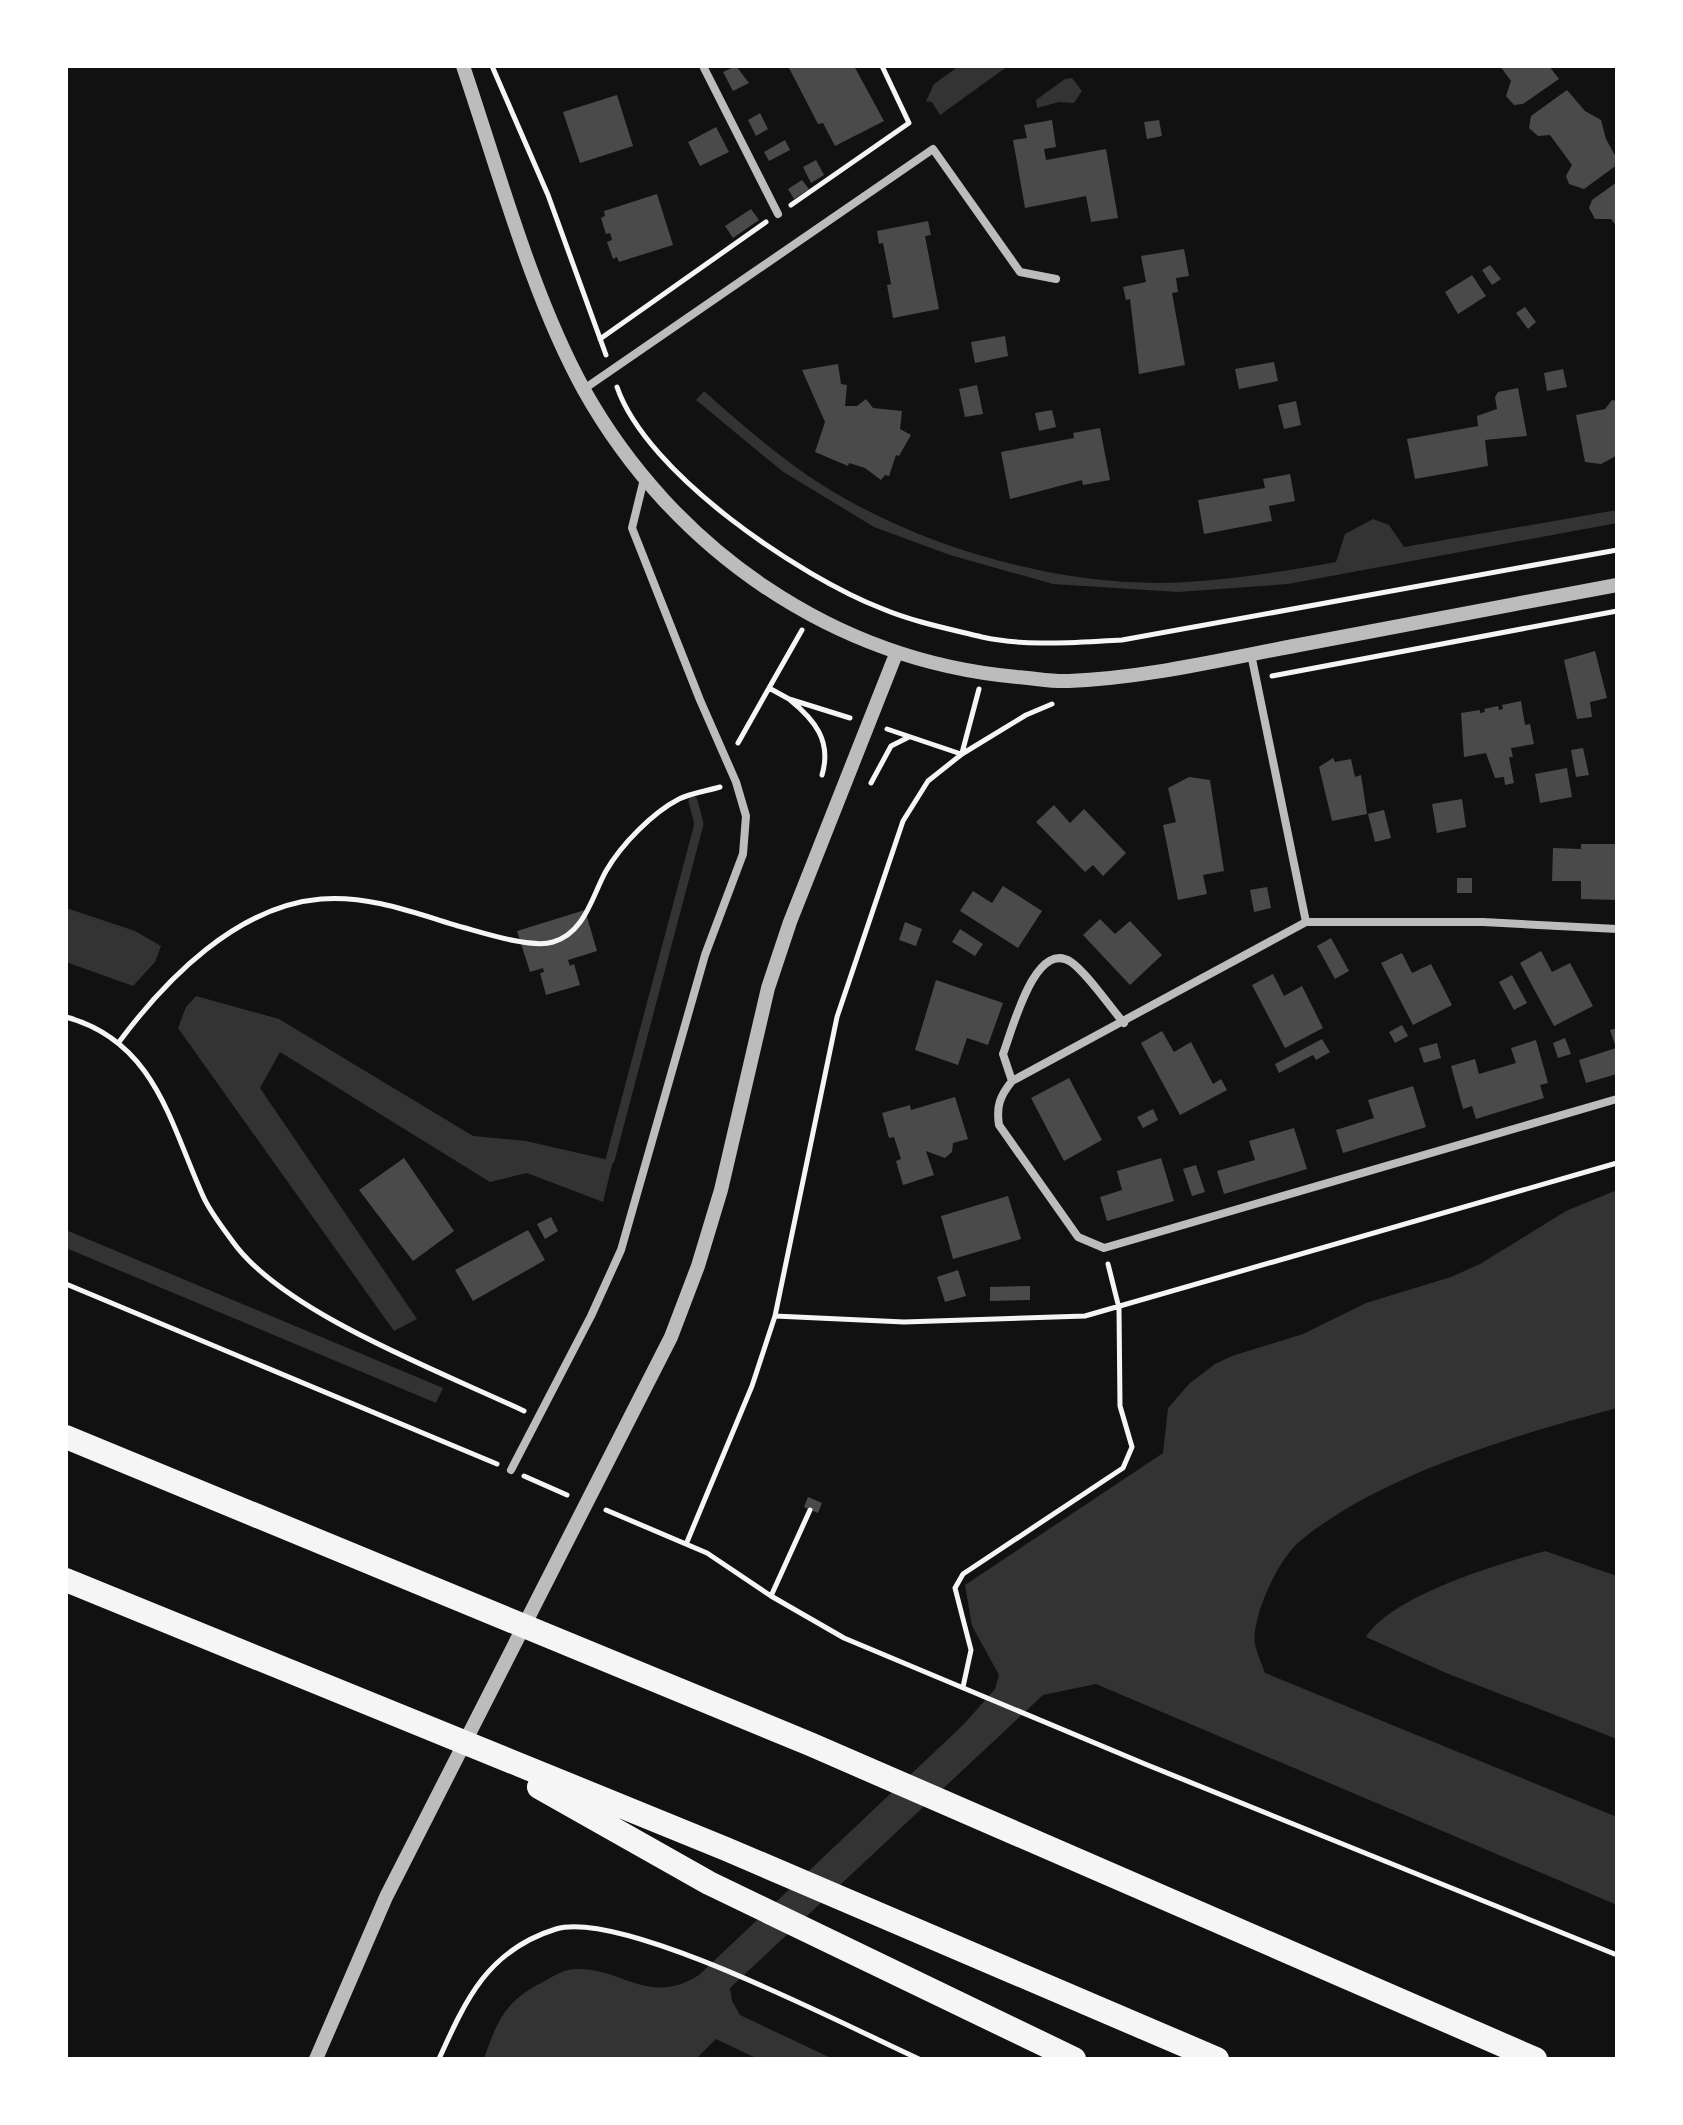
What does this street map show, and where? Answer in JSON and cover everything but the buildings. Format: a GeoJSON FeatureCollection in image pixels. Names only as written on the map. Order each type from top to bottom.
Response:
{"type":"FeatureCollection","features":[{"type":"Feature","properties":{"kind":"highway"},"geometry":{"type":"LineString","coordinates":[[66,1437],[810,1744],[1535,2059]]}},
{"type":"Feature","properties":{"kind":"highway"},"geometry":{"type":"LineString","coordinates":[[66,1580],[726,1849],[1217,2059]]}},
{"type":"Feature","properties":{"kind":"highway"},"geometry":{"type":"LineString","coordinates":[[457,1741],[709,1883],[1074,2059]]}},
{"type":"Feature","properties":{"kind":"street"},"geometry":{"type":"LineString","coordinates":[[463,66],[549,315],[584,389],[644,479],[678,517],[754,582],[811,614],[896,654],[982,674],[1067,681],[1155,671],[1617,585]]}},
{"type":"Feature","properties":{"kind":"street"},"geometry":{"type":"LineString","coordinates":[[703,66],[778,214]]}},
{"type":"Feature","properties":{"kind":"street"},"geometry":{"type":"LineString","coordinates":[[584,389],[933,149],[1020,272],[1056,279]]}},
{"type":"Feature","properties":{"kind":"street"},"geometry":{"type":"LineString","coordinates":[[511,1470],[591,1316],[621,1250],[705,955],[743,854],[746,816],[736,782],[632,528],[644,479]]}},
{"type":"Feature","properties":{"kind":"street"},"geometry":{"type":"LineString","coordinates":[[316,2059],[386,1897],[609,1453],[671,1337],[698,1266],[721,1190],[768,988],[790,922],[896,654]]}},
{"type":"Feature","properties":{"kind":"street"},"geometry":{"type":"LineString","coordinates":[[1251,654],[1306,922]]}},
{"type":"Feature","properties":{"kind":"street"},"geometry":{"type":"LineString","coordinates":[[1617,929],[1483,922],[1306,922],[1012,1081],[1001,1095],[997,1110],[999,1125],[1078,1237],[1104,1248],[1208,1221],[1617,1099]]}},
{"type":"Feature","properties":{"kind":"street"},"geometry":{"type":"LineString","coordinates":[[1012,1081],[1003,1054],[1035,974],[1044,962],[1058,958],[1071,962],[1124,1023]]}},
{"type":"Feature","properties":{"kind":"path"},"geometry":{"type":"LineString","coordinates":[[728,760],[830,583],[883,610],[985,638],[1039,643],[1122,640],[1617,550]]}},
{"type":"Feature","properties":{"kind":"path"},"geometry":{"type":"LineString","coordinates":[[687,1542],[752,1386],[775,1316],[837,1017],[885,870],[903,821],[928,781],[962,754],[982,674],[985,638]]}},
{"type":"Feature","properties":{"kind":"path"},"geometry":{"type":"LineString","coordinates":[[769,688],[789,699]]}},
{"type":"Feature","properties":{"kind":"path"},"geometry":{"type":"LineString","coordinates":[[909,737],[962,754]]}},
{"type":"Feature","properties":{"kind":"path"},"geometry":{"type":"LineString","coordinates":[[119,1042],[144,1008],[199,952],[262,915],[321,899],[379,903],[491,934],[533,943],[554,942],[578,926],[607,870],[646,824],[679,799],[736,782]]}},
{"type":"Feature","properties":{"kind":"path"},"geometry":{"type":"LineString","coordinates":[[66,1017],[81,1021],[119,1042],[161,1091],[204,1198],[235,1245],[281,1289],[331,1319],[537,1417]]}},
{"type":"Feature","properties":{"kind":"path"},"geometry":{"type":"LineString","coordinates":[[775,1316],[904,1322],[1085,1316],[1617,1163]]}},
{"type":"Feature","properties":{"kind":"path"},"geometry":{"type":"LineString","coordinates":[[963,1687],[971,1650],[955,1588],[963,1574],[1123,1468],[1132,1447],[1120,1406],[1119,1308],[1104,1248]]}},
{"type":"Feature","properties":{"kind":"path"},"geometry":{"type":"LineString","coordinates":[[66,1284],[578,1499]]}},
{"type":"Feature","properties":{"kind":"path"},"geometry":{"type":"LineString","coordinates":[[593,1505],[687,1542],[844,1638],[1617,1955]]}},
{"type":"Feature","properties":{"kind":"path"},"geometry":{"type":"LineString","coordinates":[[771,1596],[810,1510]]}},
{"type":"Feature","properties":{"kind":"path"},"geometry":{"type":"LineString","coordinates":[[439,2059],[467,1997],[486,1972],[533,1938],[559,1928],[583,1926],[616,1930],[708,1964],[919,2059]]}},
{"type":"Feature","properties":{"kind":"shaded area"},"geometry":{"type":"Polygon","coordinates":[[[959,66],[1008,66],[940,115],[932,102],[926,101],[934,84],[959,66]]]}},
{"type":"Feature","properties":{"kind":"shaded area"},"geometry":{"type":"Polygon","coordinates":[[[1072,78],[1082,91],[1074,103],[1059,102],[1037,108],[1036,100],[1065,79],[1072,78]]]}},
{"type":"Feature","properties":{"kind":"shaded area"},"geometry":{"type":"Polygon","coordinates":[[[704,391],[807,475],[847,500],[892,522],[988,558],[1089,578],[1138,583],[1186,582],[1336,562],[1345,534],[1373,519],[1389,525],[1404,547],[1617,510],[1617,523],[1288,584],[1178,592],[1053,584],[950,555],[874,527],[782,471],[696,400],[704,391]]]}},
{"type":"Feature","properties":{"kind":"shaded area"},"geometry":{"type":"Polygon","coordinates":[[[66,908],[135,931],[161,946],[155,962],[133,986],[66,962],[66,908]]]}},
{"type":"Feature","properties":{"kind":"shaded area"},"geometry":{"type":"Polygon","coordinates":[[[196,996],[279,1019],[473,1136],[526,1141],[613,1161],[603,1202],[527,1173],[490,1182],[280,1052],[260,1088],[417,1319],[394,1331],[178,1028],[186,1007],[196,996]]]}},
{"type":"Feature","properties":{"kind":"shaded area"},"geometry":{"type":"Polygon","coordinates":[[[1617,1190],[1617,1408],[1494,1444],[1451,1460],[1409,1477],[1333,1517],[1300,1541],[1275,1574],[1257,1619],[1255,1644],[1265,1673],[1617,1817],[1617,1905],[1096,1684],[1043,1695],[730,1988],[732,2001],[740,2015],[833,2059],[758,2059],[716,2039],[696,2059],[484,2059],[493,2034],[510,2005],[529,1990],[562,1972],[592,1970],[650,1987],[681,1984],[699,1975],[964,1724],[995,1689],[999,1675],[972,1626],[965,1585],[1163,1453],[1168,1408],[1190,1383],[1215,1364],[1232,1356],[1303,1334],[1366,1303],[1451,1277],[1480,1264],[1566,1211],[1617,1190]]]}},
{"type":"Feature","properties":{"kind":"shaded area"},"geometry":{"type":"Polygon","coordinates":[[[66,1230],[443,1388],[436,1403],[66,1248],[66,1230]]]}},
{"type":"Feature","properties":{"kind":"shaded area"},"geometry":{"type":"Polygon","coordinates":[[[1545,1551],[1617,1576],[1617,1739],[1446,1673],[1366,1637],[1379,1622],[1422,1595],[1474,1573],[1545,1551]]]}},
{"type":"Feature","properties":{"kind":"waterway"},"geometry":{"type":"LineString","coordinates":[[610,1160],[699,824],[693,801]]}}]}
